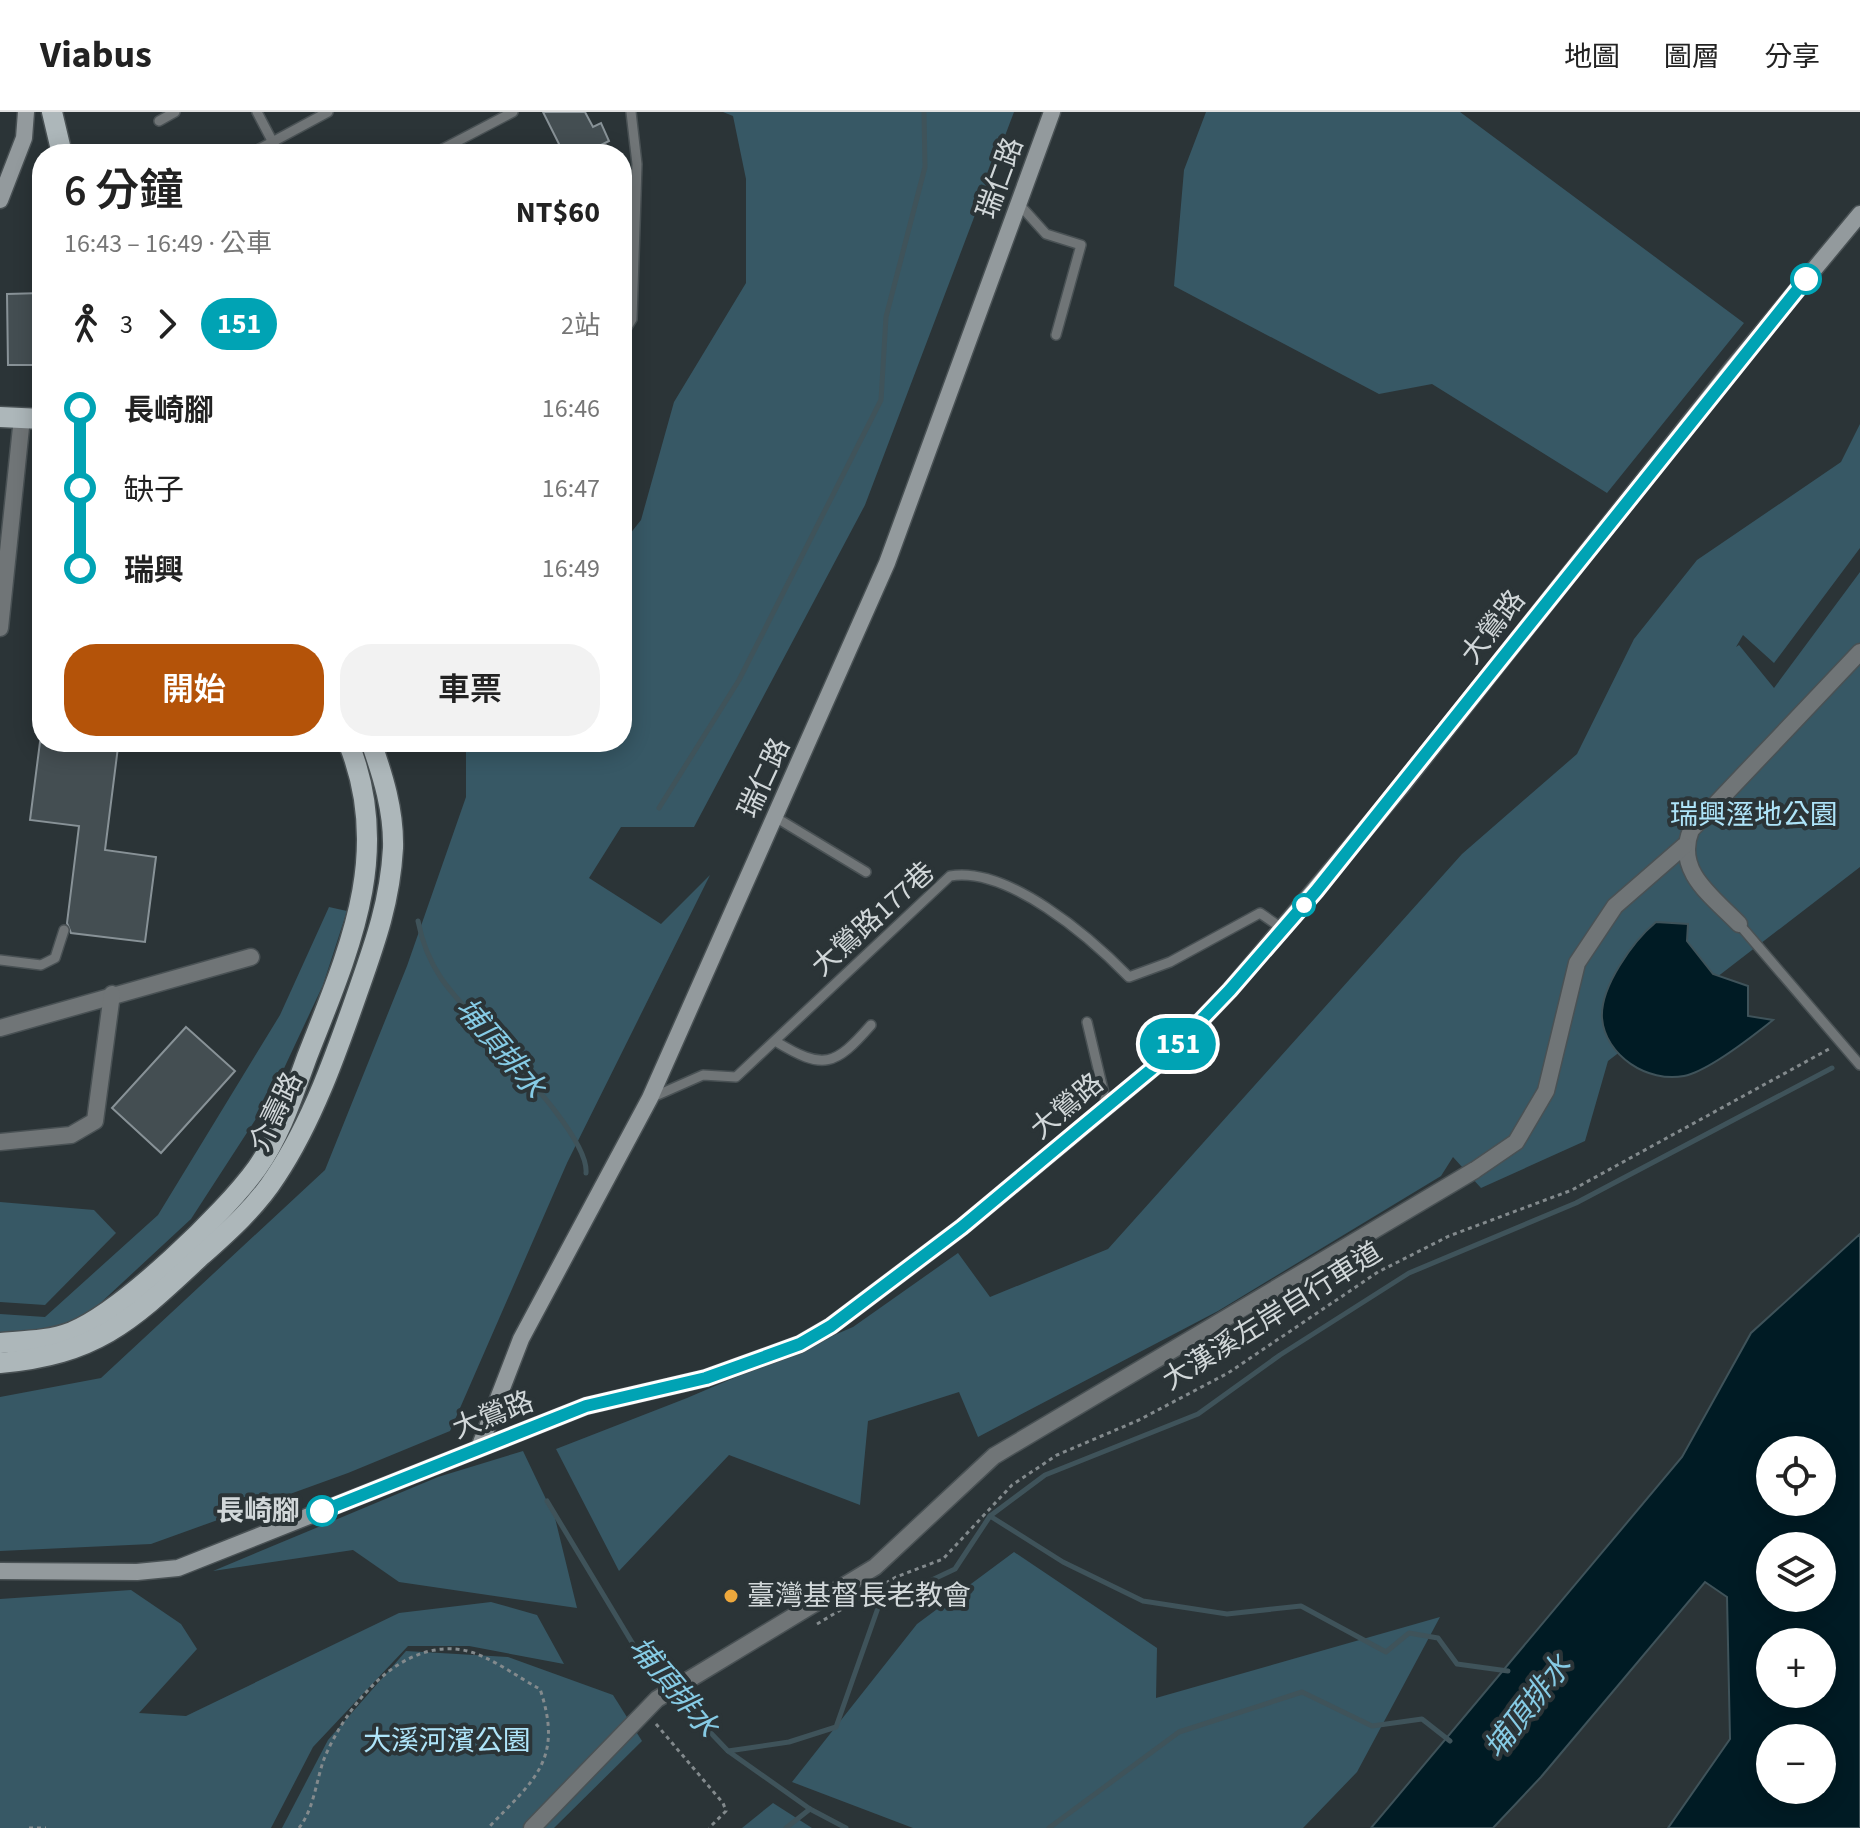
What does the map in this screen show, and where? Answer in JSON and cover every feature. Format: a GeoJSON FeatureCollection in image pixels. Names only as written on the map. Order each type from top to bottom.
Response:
{"type":"FeatureCollection","features":[{"type":"Feature","properties":{"kind":"main road"},"geometry":{"type":"LineString","coordinates":[[52,112],[60,144]]}},
{"type":"Feature","properties":{"kind":"main road"},"geometry":{"type":"LineString","coordinates":[[0,417],[32,419]]}},
{"type":"Feature","properties":{"kind":"main road","name":"介壽路"},"geometry":{"type":"LineString","coordinates":[[0,1343],[41,1340],[73,1331],[127,1295],[219,1215],[259,1166],[290,1108],[337,983],[366,887],[369,824],[359,768],[352,752]]}},
{"type":"Feature","properties":{"kind":"main road","name":"介壽路"},"geometry":{"type":"LineString","coordinates":[[0,1363],[45,1359],[80,1347],[135,1317],[232,1228],[276,1177],[346,1025],[388,905],[393,844],[386,785],[374,752]]}},
{"type":"Feature","properties":{"kind":"street"},"geometry":{"type":"LineString","coordinates":[[0,200],[24,138],[26,112]]}},
{"type":"Feature","properties":{"kind":"street","name":"瑞仁路"},"geometry":{"type":"LineString","coordinates":[[479,1448],[521,1339],[650,1098],[738,893],[775,817],[887,563],[1052,112]]}},
{"type":"Feature","properties":{"kind":"street","name":"大鶯路"},"geometry":{"type":"LineString","coordinates":[[0,1571],[137,1572],[178,1568],[586,1406],[706,1378],[800,1344],[831,1326],[962,1227],[1164,1059],[1283,929],[1391,799],[1734,366],[1860,214]]}},
{"type":"Feature","properties":{"kind":"street"},"geometry":{"type":"LineString","coordinates":[[0,628],[32,419]]}},
{"type":"Feature","properties":{"kind":"street"},"geometry":{"type":"LineString","coordinates":[[532,1828],[657,1699],[875,1567],[994,1456],[1464,1177],[1516,1142],[1546,1091],[1577,963],[1615,906],[1684,846],[1691,830],[1860,652]]}},
{"type":"Feature","properties":{"kind":"street"},"geometry":{"type":"LineString","coordinates":[[1684,846],[1686,864],[1695,877],[1739,924]]}},
{"type":"Feature","properties":{"kind":"street"},"geometry":{"type":"LineString","coordinates":[[0,1028],[251,957]]}},
{"type":"Feature","properties":{"kind":"street"},"geometry":{"type":"LineString","coordinates":[[0,1142],[71,1135],[95,1121],[112,994]]}},
{"type":"Feature","properties":{"kind":"lane"},"geometry":{"type":"LineString","coordinates":[[159,121],[175,112]]}},
{"type":"Feature","properties":{"kind":"lane"},"geometry":{"type":"LineString","coordinates":[[257,112],[272,142]]}},
{"type":"Feature","properties":{"kind":"lane"},"geometry":{"type":"LineString","coordinates":[[268,144],[328,112]]}},
{"type":"Feature","properties":{"kind":"lane"},"geometry":{"type":"LineString","coordinates":[[452,144],[513,112]]}},
{"type":"Feature","properties":{"kind":"lane"},"geometry":{"type":"LineString","coordinates":[[631,112],[637,164],[632,319]]}},
{"type":"Feature","properties":{"kind":"lane"},"geometry":{"type":"LineString","coordinates":[[1019,204],[1046,234],[1081,245],[1056,335]]}},
{"type":"Feature","properties":{"kind":"lane"},"geometry":{"type":"LineString","coordinates":[[775,817],[866,872]]}},
{"type":"Feature","properties":{"kind":"lane","name":"大鶯路177巷"},"geometry":{"type":"LineString","coordinates":[[650,1098],[703,1075],[736,1077],[950,876],[971,872],[1034,900],[1105,952],[1129,977],[1170,962],[1260,913],[1283,929]]}},
{"type":"Feature","properties":{"kind":"lane"},"geometry":{"type":"LineString","coordinates":[[1739,924],[1860,1065]]}},
{"type":"Feature","properties":{"kind":"lane"},"geometry":{"type":"LineString","coordinates":[[0,960],[41,965],[55,958],[64,930]]}},
{"type":"Feature","properties":{"kind":"lane"},"geometry":{"type":"LineString","coordinates":[[1087,1022],[1107,1106]]}},
{"type":"Feature","properties":{"kind":"lane"},"geometry":{"type":"LineString","coordinates":[[775,1041],[799,1055],[836,1058],[845,1055],[871,1025]]}},
{"type":"Feature","properties":{"kind":"path","name":"大漢溪左岸自行車道"},"geometry":{"type":"LineString","coordinates":[[809,1628],[896,1577],[943,1559],[1012,1485],[1057,1455],[1139,1420],[1228,1373],[1378,1272],[1449,1236],[1572,1190],[1842,1042]]}},
{"type":"Feature","properties":{"kind":"path"},"geometry":{"type":"LineString","coordinates":[[299,1828],[324,1760],[344,1719],[374,1684],[403,1661],[433,1649],[465,1650],[540,1689],[547,1711],[551,1735],[547,1760],[535,1779],[488,1828]]}},
{"type":"Feature","properties":{"kind":"path"},"geometry":{"type":"LineString","coordinates":[[657,1717],[656,1724],[723,1803],[726,1811],[709,1828]]}},
{"type":"Feature","properties":{"kind":"path"},"geometry":{"type":"LineString","coordinates":[[29,1828],[46,1828]]}},
{"type":"Feature","properties":{"kind":"green space"},"geometry":{"type":"Polygon","coordinates":[[[723,112],[1014,112],[865,505],[694,827],[621,827],[589,878],[661,924],[710,875],[567,1163],[450,1431],[348,1473],[151,1544],[0,1551],[0,1397],[101,1378],[325,1170],[407,966],[466,797],[466,752],[632,752],[632,531],[641,520],[674,402],[746,283],[746,179],[733,116],[723,112]]]}},
{"type":"Feature","properties":{"kind":"green space"},"geometry":{"type":"Polygon","coordinates":[[[1206,112],[1460,112],[1744,323],[1607,493],[1432,384],[1379,394],[1174,286],[1184,170],[1206,112]]]}},
{"type":"Feature","properties":{"kind":"green space","name":"瑞興溼地公園"},"geometry":{"type":"Polygon","coordinates":[[[1860,424],[1860,548],[1774,663],[1743,635],[1736,647],[1739,645],[1774,688],[1860,572],[1860,867],[1608,1061],[1585,1141],[1481,1188],[1453,1157],[1441,1176],[1218,1311],[978,1437],[959,1392],[868,1421],[860,1505],[729,1455],[619,1571],[556,1449],[687,1398],[853,1327],[958,1253],[990,1297],[1108,1249],[1462,854],[1577,754],[1634,639],[1697,560],[1841,462],[1860,424]]]}},
{"type":"Feature","properties":{"kind":"green space"},"geometry":{"type":"Polygon","coordinates":[[[329,907],[347,911],[323,985],[272,1094],[191,1219],[81,1321],[57,1334],[0,1338],[0,1314],[45,1317],[158,1215],[280,1015],[329,907]]]}},
{"type":"Feature","properties":{"kind":"green space"},"geometry":{"type":"Polygon","coordinates":[[[0,1202],[94,1210],[116,1233],[45,1305],[0,1302],[0,1202]]]}},
{"type":"Feature","properties":{"kind":"green space"},"geometry":{"type":"Polygon","coordinates":[[[523,1451],[555,1518],[577,1608],[399,1582],[353,1550],[213,1571],[438,1477],[523,1451]]]}},
{"type":"Feature","properties":{"kind":"green space"},"geometry":{"type":"Polygon","coordinates":[[[1014,1552],[1157,1648],[1156,1698],[1440,1617],[1357,1772],[1303,1828],[913,1828],[792,1782],[917,1624],[1014,1552]]]}},
{"type":"Feature","properties":{"kind":"green space"},"geometry":{"type":"Polygon","coordinates":[[[131,1590],[181,1624],[197,1649],[139,1713],[186,1716],[399,1613],[491,1602],[537,1615],[564,1664],[469,1646],[408,1646],[313,1747],[271,1828],[0,1828],[0,1599],[131,1590]]]}},
{"type":"Feature","properties":{"kind":"green space","name":"大溪河濱公園"},"geometry":{"type":"Polygon","coordinates":[[[406,1651],[508,1657],[613,1695],[642,1741],[554,1828],[282,1828],[328,1740],[406,1651]]]}},
{"type":"Feature","properties":{"kind":"green space"},"geometry":{"type":"Polygon","coordinates":[[[773,1803],[812,1828],[742,1828],[773,1803]]]}},
{"type":"Feature","properties":{"kind":"water"},"geometry":{"type":"Polygon","coordinates":[[[1656,922],[1688,924],[1687,941],[1713,974],[1748,986],[1748,1016],[1773,1020],[1718,1060],[1684,1076],[1656,1075],[1631,1064],[1611,1044],[1602,1018],[1612,979],[1638,941],[1656,922]]]}},
{"type":"Feature","properties":{"kind":"water"},"geometry":{"type":"Polygon","coordinates":[[[1860,1234],[1860,1828],[1668,1828],[1730,1739],[1727,1597],[1705,1582],[1541,1777],[1493,1828],[1371,1828],[1682,1457],[1751,1333],[1860,1234]]]}},
{"type":"Feature","properties":{"kind":"building"},"geometry":{"type":"Polygon","coordinates":[[[543,112],[585,112],[593,127],[601,123],[609,141],[603,144],[559,144],[543,112]]]}},
{"type":"Feature","properties":{"kind":"building"},"geometry":{"type":"Polygon","coordinates":[[[32,293],[32,365],[8,365],[7,294],[32,293]]]}},
{"type":"Feature","properties":{"kind":"building"},"geometry":{"type":"Polygon","coordinates":[[[39,752],[117,752],[105,850],[156,857],[145,942],[71,933],[67,923],[79,826],[30,820],[39,752]]]}},
{"type":"Feature","properties":{"kind":"building"},"geometry":{"type":"Polygon","coordinates":[[[186,1027],[235,1071],[161,1153],[112,1108],[186,1027]]]}},
{"type":"Feature","properties":{"kind":"waterway"},"geometry":{"type":"LineString","coordinates":[[659,808],[739,680],[881,400],[886,317],[925,167],[924,112]]}},
{"type":"Feature","properties":{"kind":"waterway","name":"埔頂排水"},"geometry":{"type":"LineString","coordinates":[[418,921],[426,951],[441,978],[549,1103],[582,1154],[586,1173]]}},
{"type":"Feature","properties":{"kind":"waterway"},"geometry":{"type":"LineString","coordinates":[[728,1751],[789,1742],[836,1727],[879,1605],[955,1569],[990,1516],[1045,1475],[1198,1414],[1280,1355],[1409,1273],[1576,1203],[1832,1068]]}},
{"type":"Feature","properties":{"kind":"waterway","name":"埔頂排水"},"geometry":{"type":"LineString","coordinates":[[547,1501],[645,1664],[728,1751],[810,1809],[846,1828]]}},
{"type":"Feature","properties":{"kind":"waterway"},"geometry":{"type":"LineString","coordinates":[[990,1516],[1063,1562],[1143,1601],[1227,1614],[1301,1606],[1386,1652],[1409,1633],[1438,1638],[1457,1664],[1508,1671]]}},
{"type":"Feature","properties":{"kind":"waterway","name":"埔頂排水"},"geometry":{"type":"LineString","coordinates":[[1049,1828],[1179,1732],[1302,1692],[1372,1726],[1422,1719],[1450,1741]]}},
{"type":"Feature","properties":{"kind":"waterway"},"geometry":{"type":"LineString","coordinates":[[786,1828],[810,1809]]}},
{"type":"Feature","properties":{"kind":"bus line","name":"151"},"geometry":{"type":"LineString","coordinates":[[322,1511],[586,1406],[706,1378],[800,1344],[831,1326],[962,1227],[1164,1059],[1230,990],[1400,788],[1806,279]]}},
{"type":"Feature","properties":{"kind":"place","name":"長崎腳"},"geometry":{"type":"Point","coordinates":[322,1511]}},
{"type":"Feature","properties":{"kind":"place","name":"臺灣基督長老教會"},"geometry":{"type":"Point","coordinates":[731,1596]}}]}
